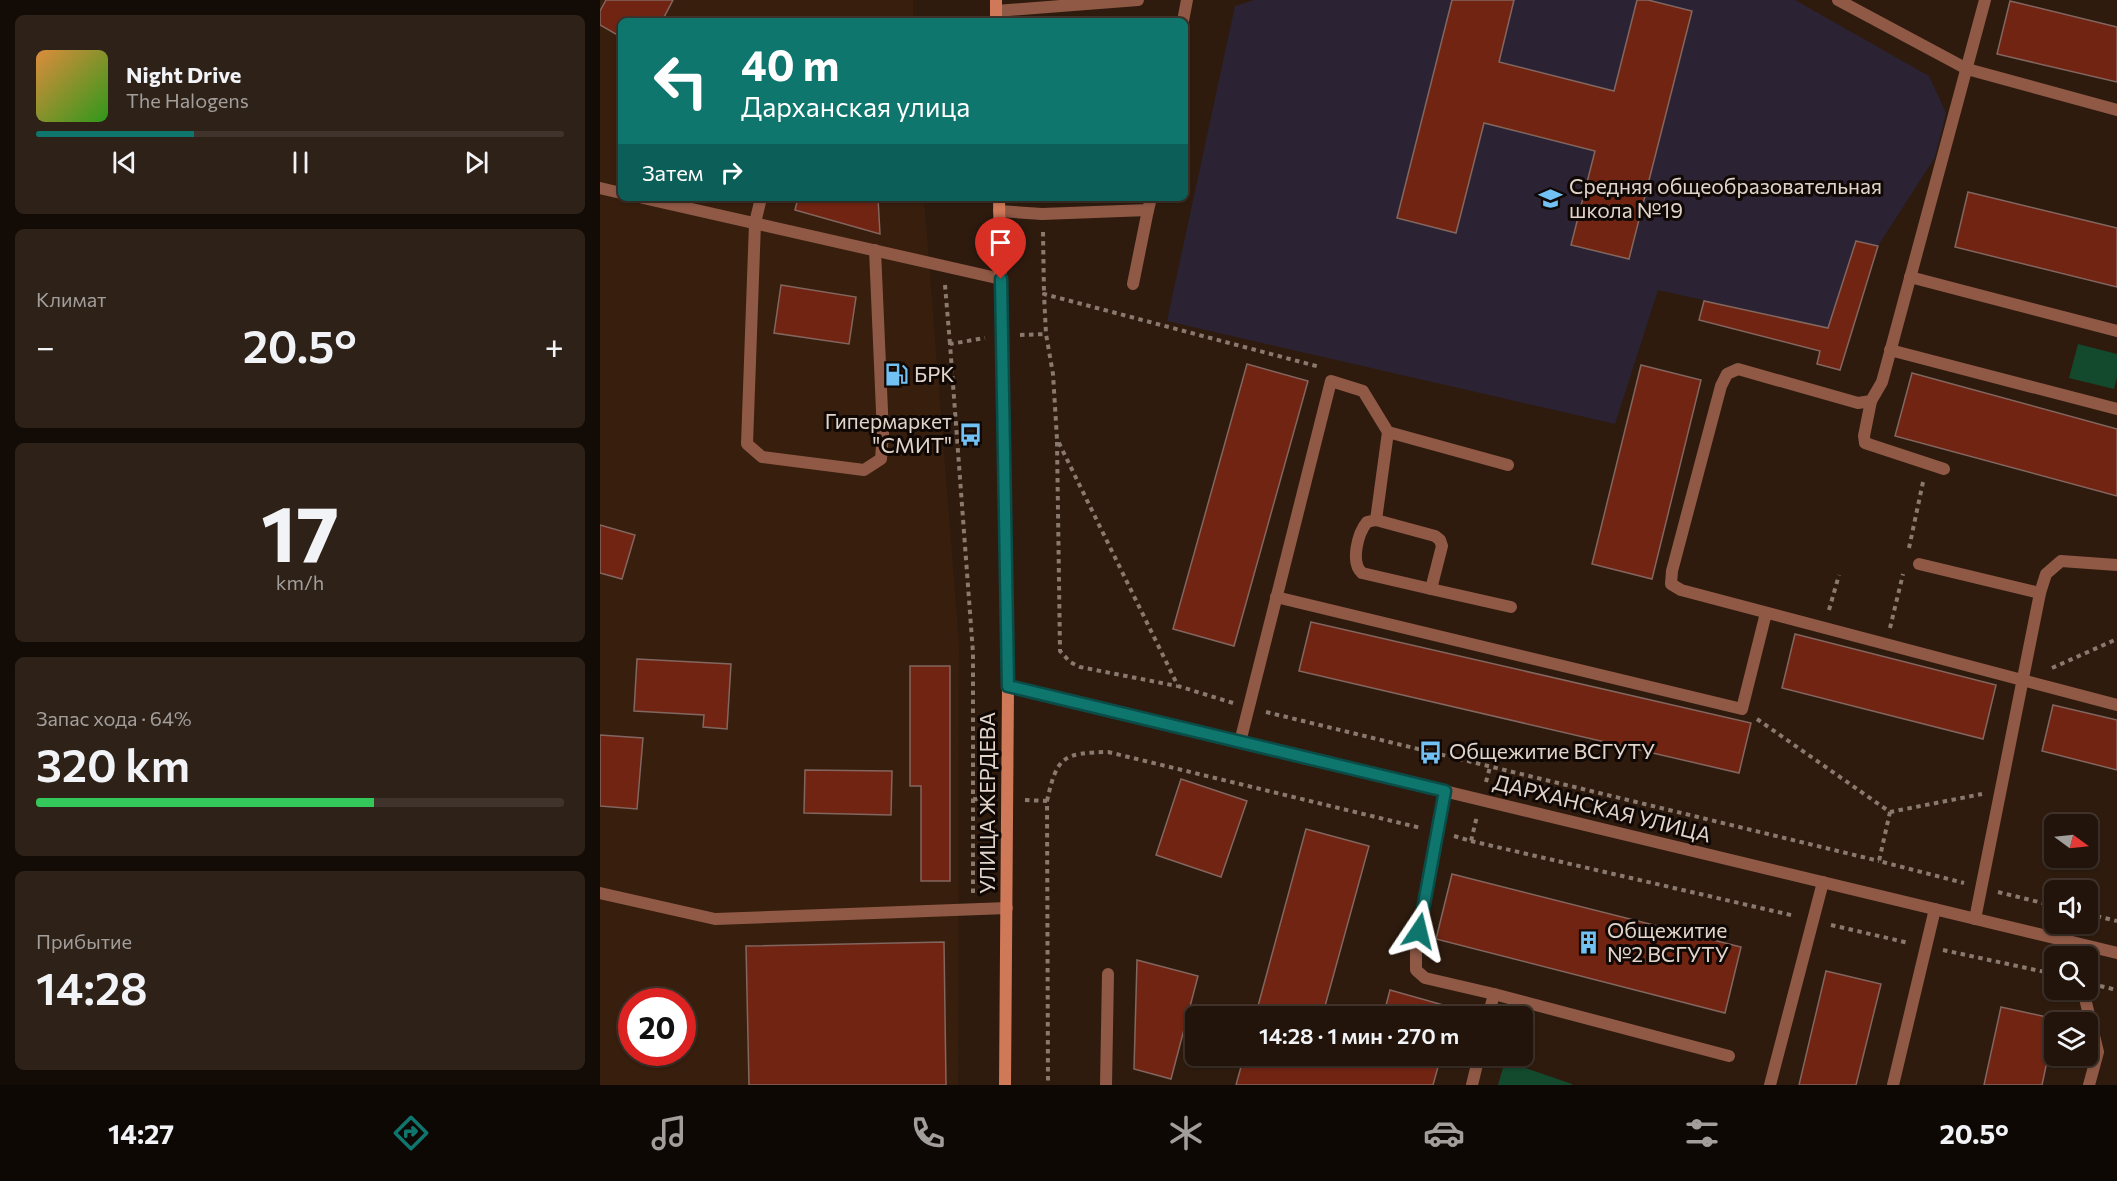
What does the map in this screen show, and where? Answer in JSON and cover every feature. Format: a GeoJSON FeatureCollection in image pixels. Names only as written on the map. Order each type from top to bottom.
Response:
{"type":"FeatureCollection","features":[{"type":"Feature","properties":{"kind":"main road","name":"УЛИЦА ЖЕРДЕВА"},"geometry":{"type":"LineString","coordinates":[[999,201],[1008,686],[1005,1085]]}},
{"type":"Feature","properties":{"kind":"street"},"geometry":{"type":"LineString","coordinates":[[996,11],[1138,0]]}},
{"type":"Feature","properties":{"kind":"street"},"geometry":{"type":"LineString","coordinates":[[1183,18],[1186,0]]}},
{"type":"Feature","properties":{"kind":"street"},"geometry":{"type":"LineString","coordinates":[[1838,0],[1967,69],[2117,110]]}},
{"type":"Feature","properties":{"kind":"street"},"geometry":{"type":"LineString","coordinates":[[1944,469],[1866,443],[1863,436],[1871,401],[1882,382],[1985,0]]}},
{"type":"Feature","properties":{"kind":"street"},"geometry":{"type":"LineString","coordinates":[[600,188],[618,192]]}},
{"type":"Feature","properties":{"kind":"street"},"geometry":{"type":"LineString","coordinates":[[656,201],[1001,279]]}},
{"type":"Feature","properties":{"kind":"street"},"geometry":{"type":"LineString","coordinates":[[760,201],[756,224],[747,444],[762,457],[864,470],[881,459],[883,434],[875,250]]}},
{"type":"Feature","properties":{"kind":"street"},"geometry":{"type":"LineString","coordinates":[[999,211],[1042,214],[1150,204],[1132,284]]}},
{"type":"Feature","properties":{"kind":"street"},"geometry":{"type":"LineString","coordinates":[[1910,277],[2117,331]]}},
{"type":"Feature","properties":{"kind":"street"},"geometry":{"type":"LineString","coordinates":[[1890,350],[2117,409]]}},
{"type":"Feature","properties":{"kind":"street"},"geometry":{"type":"LineString","coordinates":[[1871,401],[1858,403],[1738,369],[1727,374],[1721,386],[1672,571],[1671,584],[1681,590],[2117,705]]}},
{"type":"Feature","properties":{"kind":"street"},"geometry":{"type":"LineString","coordinates":[[1240,741],[1331,381],[1363,391],[1388,432],[1376,520]]}},
{"type":"Feature","properties":{"kind":"street"},"geometry":{"type":"LineString","coordinates":[[1388,432],[1509,465]]}},
{"type":"Feature","properties":{"kind":"street"},"geometry":{"type":"LineString","coordinates":[[1431,589],[1442,546],[1440,540],[1435,536],[1376,520],[1366,522],[1362,527],[1355,556],[1357,569],[1362,573],[1431,589],[1511,607]]}},
{"type":"Feature","properties":{"kind":"street"},"geometry":{"type":"LineString","coordinates":[[1975,919],[2040,593],[2046,574],[2061,561],[2117,565]]}},
{"type":"Feature","properties":{"kind":"street"},"geometry":{"type":"LineString","coordinates":[[1912,563],[2040,593]]}},
{"type":"Feature","properties":{"kind":"street"},"geometry":{"type":"LineString","coordinates":[[1276,597],[1742,709],[1766,613]]}},
{"type":"Feature","properties":{"kind":"street","name":"ДАРХАНСКАЯ УЛИЦА"},"geometry":{"type":"LineString","coordinates":[[1008,686],[2117,953]]}},
{"type":"Feature","properties":{"kind":"street"},"geometry":{"type":"LineString","coordinates":[[1445,791],[1416,951],[1416,970],[1425,978],[1729,1056]]}},
{"type":"Feature","properties":{"kind":"street"},"geometry":{"type":"LineString","coordinates":[[1770,1085],[1823,882]]}},
{"type":"Feature","properties":{"kind":"street"},"geometry":{"type":"LineString","coordinates":[[600,893],[715,919],[1006,908]]}},
{"type":"Feature","properties":{"kind":"street"},"geometry":{"type":"LineString","coordinates":[[1893,1085],[1935,909]]}},
{"type":"Feature","properties":{"kind":"street"},"geometry":{"type":"LineString","coordinates":[[2071,942],[2072,946]]}},
{"type":"Feature","properties":{"kind":"street"},"geometry":{"type":"LineString","coordinates":[[1106,1085],[1108,974]]}},
{"type":"Feature","properties":{"kind":"street"},"geometry":{"type":"LineString","coordinates":[[1491,1006],[1494,994]]}},
{"type":"Feature","properties":{"kind":"street"},"geometry":{"type":"LineString","coordinates":[[2085,1000],[2098,1052],[2089,1085]]}},
{"type":"Feature","properties":{"kind":"street"},"geometry":{"type":"LineString","coordinates":[[1472,1085],[1477,1066]]}},
{"type":"Feature","properties":{"kind":"path"},"geometry":{"type":"LineString","coordinates":[[1042,214],[1046,334],[1053,374],[1057,439],[1060,651],[1070,662],[1080,667],[1178,686],[1248,708],[2044,903]]}},
{"type":"Feature","properties":{"kind":"path"},"geometry":{"type":"LineString","coordinates":[[944,266],[972,626],[973,909]]}},
{"type":"Feature","properties":{"kind":"path"},"geometry":{"type":"LineString","coordinates":[[1044,294],[1322,368],[1331,381]]}},
{"type":"Feature","properties":{"kind":"path"},"geometry":{"type":"LineString","coordinates":[[950,344],[1002,336],[1046,334]]}},
{"type":"Feature","properties":{"kind":"path"},"geometry":{"type":"LineString","coordinates":[[1057,439],[1178,686]]}},
{"type":"Feature","properties":{"kind":"path"},"geometry":{"type":"LineString","coordinates":[[1886,645],[1912,563],[1927,463]]}},
{"type":"Feature","properties":{"kind":"path"},"geometry":{"type":"LineString","coordinates":[[1824,628],[1839,574]]}},
{"type":"Feature","properties":{"kind":"path"},"geometry":{"type":"LineString","coordinates":[[2024,681],[2117,639]]}},
{"type":"Feature","properties":{"kind":"path"},"geometry":{"type":"LineString","coordinates":[[1742,709],[1890,812],[2001,790]]}},
{"type":"Feature","properties":{"kind":"path"},"geometry":{"type":"LineString","coordinates":[[1048,1085],[1047,801],[1052,779],[1061,762],[1078,752],[1108,752],[1471,841],[1813,921],[2044,972]]}},
{"type":"Feature","properties":{"kind":"path"},"geometry":{"type":"LineString","coordinates":[[1471,841],[1490,766]]}},
{"type":"Feature","properties":{"kind":"path"},"geometry":{"type":"LineString","coordinates":[[973,799],[1047,801]]}},
{"type":"Feature","properties":{"kind":"path"},"geometry":{"type":"LineString","coordinates":[[1879,861],[1890,812]]}},
{"type":"Feature","properties":{"kind":"path"},"geometry":{"type":"LineString","coordinates":[[2098,916],[2117,921]]}},
{"type":"Feature","properties":{"kind":"path"},"geometry":{"type":"LineString","coordinates":[[2050,946],[2052,937]]}},
{"type":"Feature","properties":{"kind":"shaded area"},"geometry":{"type":"Polygon","coordinates":[[[600,0],[913,0],[913,18],[618,18],[618,201],[924,201],[959,643],[958,1085],[600,1085],[600,0]]]}},
{"type":"Feature","properties":{"kind":"shaded area","name":"Средняя общеобразовательная школа №19"},"geometry":{"type":"Polygon","coordinates":[[[1254,0],[1795,0],[1929,76],[1946,113],[1935,157],[1878,246],[1855,242],[1828,328],[1658,290],[1615,424],[1167,321],[1235,6],[1254,0]]]}},
{"type":"Feature","properties":{"kind":"green space"},"geometry":{"type":"Polygon","coordinates":[[[2078,344],[2117,354],[2117,377],[2114,389],[2069,378],[2078,344]]]}},
{"type":"Feature","properties":{"kind":"green space"},"geometry":{"type":"Polygon","coordinates":[[[1504,1066],[1520,1066],[1572,1084],[1572,1085],[1498,1085],[1504,1066]]]}},
{"type":"Feature","properties":{"kind":"building"},"geometry":{"type":"Polygon","coordinates":[[[606,0],[673,0],[664,18],[618,18],[618,35],[600,25],[600,11],[606,0]]]}},
{"type":"Feature","properties":{"kind":"building"},"geometry":{"type":"Polygon","coordinates":[[[1452,0],[1514,0],[1499,62],[1614,91],[1637,0],[1648,0],[1692,11],[1629,259],[1571,245],[1595,151],[1484,123],[1456,233],[1397,218],[1452,0]]]}},
{"type":"Feature","properties":{"kind":"building"},"geometry":{"type":"Polygon","coordinates":[[[2010,1],[2117,27],[2117,82],[1997,54],[2010,1]]]}},
{"type":"Feature","properties":{"kind":"building"},"geometry":{"type":"Polygon","coordinates":[[[1968,192],[2117,228],[2117,287],[1955,247],[1968,192]]]}},
{"type":"Feature","properties":{"kind":"building"},"geometry":{"type":"Polygon","coordinates":[[[797,201],[878,201],[880,234],[795,210],[797,201]]]}},
{"type":"Feature","properties":{"kind":"building"},"geometry":{"type":"Polygon","coordinates":[[[1856,241],[1878,246],[1840,370],[1817,364],[1820,351],[1699,320],[1704,301],[1828,328],[1856,241]]]}},
{"type":"Feature","properties":{"kind":"building"},"geometry":{"type":"Polygon","coordinates":[[[781,285],[856,297],[849,344],[774,333],[781,285]]]}},
{"type":"Feature","properties":{"kind":"building"},"geometry":{"type":"Polygon","coordinates":[[[1247,364],[1308,381],[1234,646],[1173,629],[1247,364]]]}},
{"type":"Feature","properties":{"kind":"building"},"geometry":{"type":"Polygon","coordinates":[[[1641,365],[1701,380],[1652,579],[1592,564],[1641,365]]]}},
{"type":"Feature","properties":{"kind":"building"},"geometry":{"type":"Polygon","coordinates":[[[1912,373],[2117,429],[2117,496],[1895,436],[1912,373]]]}},
{"type":"Feature","properties":{"kind":"building"},"geometry":{"type":"Polygon","coordinates":[[[600,525],[635,535],[622,579],[600,573],[600,525]]]}},
{"type":"Feature","properties":{"kind":"building"},"geometry":{"type":"Polygon","coordinates":[[[1311,622],[1751,723],[1739,773],[1299,671],[1311,622]]]}},
{"type":"Feature","properties":{"kind":"building"},"geometry":{"type":"Polygon","coordinates":[[[1795,634],[1996,685],[1983,739],[1782,688],[1795,634]]]}},
{"type":"Feature","properties":{"kind":"building"},"geometry":{"type":"Polygon","coordinates":[[[637,659],[731,664],[727,729],[703,727],[704,715],[634,711],[637,659]]]}},
{"type":"Feature","properties":{"kind":"building"},"geometry":{"type":"Polygon","coordinates":[[[910,666],[950,666],[950,881],[921,881],[921,786],[910,786],[910,666]]]}},
{"type":"Feature","properties":{"kind":"building"},"geometry":{"type":"Polygon","coordinates":[[[2053,705],[2117,720],[2117,770],[2042,751],[2053,705]]]}},
{"type":"Feature","properties":{"kind":"building"},"geometry":{"type":"Polygon","coordinates":[[[600,735],[643,738],[637,809],[600,806],[600,735]]]}},
{"type":"Feature","properties":{"kind":"building"},"geometry":{"type":"Polygon","coordinates":[[[805,770],[892,771],[891,815],[804,813],[805,770]]]}},
{"type":"Feature","properties":{"kind":"building"},"geometry":{"type":"Polygon","coordinates":[[[1181,779],[1247,801],[1221,877],[1156,855],[1181,779]]]}},
{"type":"Feature","properties":{"kind":"building"},"geometry":{"type":"Polygon","coordinates":[[[1306,829],[1369,846],[1325,1006],[1258,1006],[1306,829]]]}},
{"type":"Feature","properties":{"kind":"building","name":"Общежитие №2 ВСГУТУ"},"geometry":{"type":"Polygon","coordinates":[[[1452,874],[1741,947],[1725,1013],[1436,939],[1452,874]]]}},
{"type":"Feature","properties":{"kind":"building"},"geometry":{"type":"Polygon","coordinates":[[[944,942],[946,1085],[749,1085],[746,946],[944,942]]]}},
{"type":"Feature","properties":{"kind":"building"},"geometry":{"type":"Polygon","coordinates":[[[1137,960],[1198,976],[1190,1006],[1185,1006],[1185,1026],[1171,1079],[1134,1069],[1137,960]]]}},
{"type":"Feature","properties":{"kind":"building"},"geometry":{"type":"Polygon","coordinates":[[[1826,971],[1881,984],[1856,1085],[1799,1085],[1826,971]]]}},
{"type":"Feature","properties":{"kind":"building"},"geometry":{"type":"Polygon","coordinates":[[[1390,990],[1447,1006],[1386,1006],[1390,990]]]}},
{"type":"Feature","properties":{"kind":"building"},"geometry":{"type":"Polygon","coordinates":[[[2001,1007],[2044,1016],[2044,1066],[2046,1066],[2042,1085],[1984,1085],[2001,1007]]]}},
{"type":"Feature","properties":{"kind":"building"},"geometry":{"type":"Polygon","coordinates":[[[1241,1066],[1438,1066],[1433,1085],[1236,1085],[1241,1066]]]}},
{"type":"Feature","properties":{"kind":"place","name":"Средняя общеобразовательная школа №19"},"geometry":{"type":"Point","coordinates":[1551,199]}},
{"type":"Feature","properties":{"kind":"place","name":"БРК"},"geometry":{"type":"Point","coordinates":[896,375]}},
{"type":"Feature","properties":{"kind":"place","name":"Гипермаркет \"СМИТ\""},"geometry":{"type":"Point","coordinates":[970,434]}},
{"type":"Feature","properties":{"kind":"place","name":"Общежитие ВСГУТУ"},"geometry":{"type":"Point","coordinates":[1431,752]}},
{"type":"Feature","properties":{"kind":"place","name":"Общежитие №2 ВСГУТУ"},"geometry":{"type":"Point","coordinates":[1589,943]}},
{"type":"Feature","properties":{"kind":"route"},"geometry":{"type":"LineString","coordinates":[[1001,279],[1008,686],[1445,791],[1419,931]]}}]}
